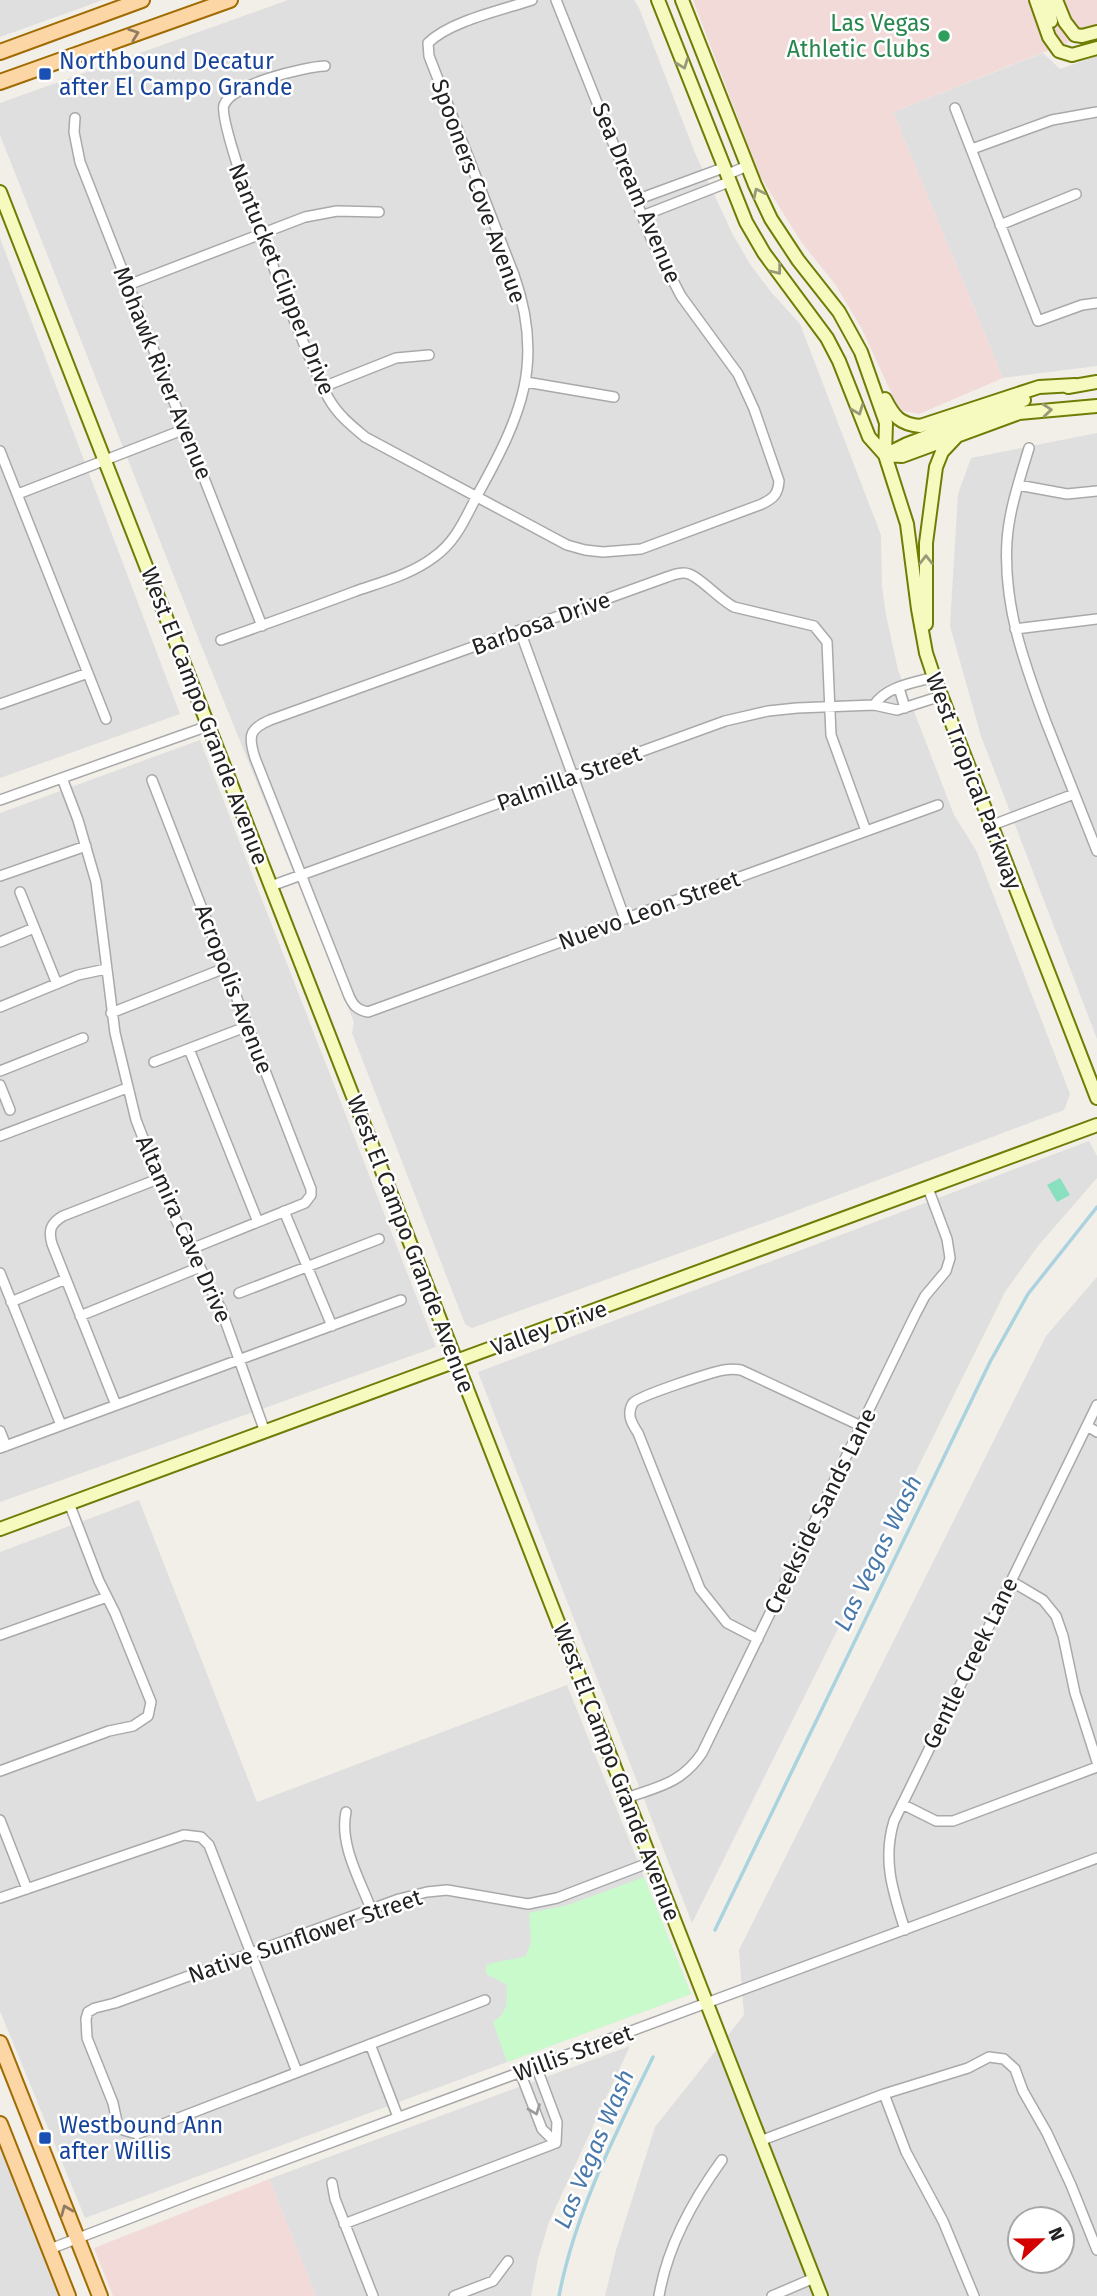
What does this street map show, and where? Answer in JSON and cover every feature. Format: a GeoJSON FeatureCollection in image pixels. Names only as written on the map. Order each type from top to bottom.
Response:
{"type":"FeatureCollection","features":[{"type":"Feature","properties":{"kind":"main road"},"geometry":{"type":"LineString","coordinates":[[0,52],[142,0]]}},
{"type":"Feature","properties":{"kind":"main road"},"geometry":{"type":"LineString","coordinates":[[0,82],[230,0]]}},
{"type":"Feature","properties":{"kind":"main road"},"geometry":{"type":"LineString","coordinates":[[0,2043],[100,2296]]}},
{"type":"Feature","properties":{"kind":"main road"},"geometry":{"type":"LineString","coordinates":[[0,2123],[68,2296]]}},
{"type":"Feature","properties":{"kind":"street","name":"Spooners Cove Avenue"},"geometry":{"type":"LineString","coordinates":[[221,640],[404,574],[433,559],[455,536],[510,433],[526,382],[528,347],[521,294],[433,68],[428,44],[435,37],[461,24],[532,0]]}},
{"type":"Feature","properties":{"kind":"street","name":"Sea Dream Avenue"},"geometry":{"type":"LineString","coordinates":[[556,0],[659,256],[681,296],[729,360],[746,389],[775,468],[779,481],[778,492]]}},
{"type":"Feature","properties":{"kind":"street","name":"West Tropical Parkway"},"geometry":{"type":"LineString","coordinates":[[658,0],[746,222],[764,253],[827,338],[869,437],[885,455]]}},
{"type":"Feature","properties":{"kind":"street","name":"West Tropical Parkway"},"geometry":{"type":"LineString","coordinates":[[682,0],[747,166],[771,219],[786,244],[839,312],[861,352],[886,423],[885,455],[907,524],[926,653],[990,826],[1097,1098]]}},
{"type":"Feature","properties":{"kind":"street"},"geometry":{"type":"LineString","coordinates":[[1036,0],[1049,37],[1059,51],[1066,55],[1097,48]]}},
{"type":"Feature","properties":{"kind":"street"},"geometry":{"type":"LineString","coordinates":[[1046,0],[1053,31],[1049,37]]}},
{"type":"Feature","properties":{"kind":"street"},"geometry":{"type":"LineString","coordinates":[[1056,0],[1070,31],[1082,36],[1097,32]]}},
{"type":"Feature","properties":{"kind":"street","name":"Nantucket Clipper Drive"},"geometry":{"type":"LineString","coordinates":[[325,66],[301,69],[242,89],[231,95],[223,107],[223,121],[262,233],[323,387],[336,410],[365,438],[567,545],[585,550],[622,552],[667,540],[743,512],[772,499],[778,492]]}},
{"type":"Feature","properties":{"kind":"street"},"geometry":{"type":"LineString","coordinates":[[955,108],[1038,321],[1082,305],[1097,303]]}},
{"type":"Feature","properties":{"kind":"street"},"geometry":{"type":"LineString","coordinates":[[972,149],[1052,120],[1097,112]]}},
{"type":"Feature","properties":{"kind":"street","name":"Mohawk River Avenue"},"geometry":{"type":"LineString","coordinates":[[75,118],[74,132],[80,162],[262,626]]}},
{"type":"Feature","properties":{"kind":"street"},"geometry":{"type":"LineString","coordinates":[[642,216],[677,203],[747,166]]}},
{"type":"Feature","properties":{"kind":"street"},"geometry":{"type":"LineString","coordinates":[[636,200],[671,187],[726,175]]}},
{"type":"Feature","properties":{"kind":"street"},"geometry":{"type":"LineString","coordinates":[[671,187],[677,203]]}},
{"type":"Feature","properties":{"kind":"street","name":"West El Campo Grande Avenue"},"geometry":{"type":"LineString","coordinates":[[0,192],[821,2296]]}},
{"type":"Feature","properties":{"kind":"street"},"geometry":{"type":"LineString","coordinates":[[1000,225],[1076,194]]}},
{"type":"Feature","properties":{"kind":"street"},"geometry":{"type":"LineString","coordinates":[[128,285],[321,213],[379,212]]}},
{"type":"Feature","properties":{"kind":"street"},"geometry":{"type":"LineString","coordinates":[[861,352],[892,414],[898,421],[909,425],[933,423],[1039,387],[1097,382]]}},
{"type":"Feature","properties":{"kind":"street"},"geometry":{"type":"LineString","coordinates":[[323,387],[396,358],[429,355]]}},
{"type":"Feature","properties":{"kind":"street"},"geometry":{"type":"LineString","coordinates":[[526,382],[614,397]]}},
{"type":"Feature","properties":{"kind":"street"},"geometry":{"type":"LineString","coordinates":[[885,455],[1023,400],[1075,385]]}},
{"type":"Feature","properties":{"kind":"street"},"geometry":{"type":"LineString","coordinates":[[885,455],[902,456],[1018,413],[1097,406]]}},
{"type":"Feature","properties":{"kind":"street"},"geometry":{"type":"LineString","coordinates":[[18,494],[186,429]]}},
{"type":"Feature","properties":{"kind":"street"},"geometry":{"type":"LineString","coordinates":[[926,653],[926,543],[932,494],[939,458],[958,435]]}},
{"type":"Feature","properties":{"kind":"street"},"geometry":{"type":"LineString","coordinates":[[1029,448],[1017,485],[1007,539],[1006,566],[1011,614],[1026,667],[1097,851]]}},
{"type":"Feature","properties":{"kind":"street"},"geometry":{"type":"LineString","coordinates":[[0,451],[106,719]]}},
{"type":"Feature","properties":{"kind":"street"},"geometry":{"type":"LineString","coordinates":[[1017,485],[1067,494],[1097,491]]}},
{"type":"Feature","properties":{"kind":"street","name":"Barbosa Drive"},"geometry":{"type":"LineString","coordinates":[[302,874],[255,758],[251,738],[259,725],[680,573],[689,574],[734,607],[814,626],[827,642],[830,708]]}},
{"type":"Feature","properties":{"kind":"street"},"geometry":{"type":"LineString","coordinates":[[1015,629],[1097,619]]}},
{"type":"Feature","properties":{"kind":"street"},"geometry":{"type":"LineString","coordinates":[[520,631],[625,919]]}},
{"type":"Feature","properties":{"kind":"street"},"geometry":{"type":"LineString","coordinates":[[0,704],[88,673]]}},
{"type":"Feature","properties":{"kind":"street"},"geometry":{"type":"LineString","coordinates":[[874,705],[884,693],[934,677]]}},
{"type":"Feature","properties":{"kind":"street"},"geometry":{"type":"LineString","coordinates":[[898,688],[905,708]]}},
{"type":"Feature","properties":{"kind":"street","name":"Palmilla Street"},"geometry":{"type":"LineString","coordinates":[[271,886],[747,715],[787,709],[874,705],[892,710],[941,696]]}},
{"type":"Feature","properties":{"kind":"street"},"geometry":{"type":"LineString","coordinates":[[830,708],[831,735],[866,831]]}},
{"type":"Feature","properties":{"kind":"street"},"geometry":{"type":"LineString","coordinates":[[0,800],[208,726]]}},
{"type":"Feature","properties":{"kind":"street","name":"Altamira Cave Drive"},"geometry":{"type":"LineString","coordinates":[[62,778],[86,846],[100,905],[111,1013],[127,1088],[158,1179],[221,1309],[265,1432]]}},
{"type":"Feature","properties":{"kind":"street","name":"Acropolis Avenue"},"geometry":{"type":"LineString","coordinates":[[152,780],[308,1178],[311,1189],[309,1199],[284,1212]]}},
{"type":"Feature","properties":{"kind":"street"},"geometry":{"type":"LineString","coordinates":[[990,826],[1074,793]]}},
{"type":"Feature","properties":{"kind":"street","name":"Nuevo Leon Street"},"geometry":{"type":"LineString","coordinates":[[302,874],[353,1005],[360,1011],[375,1010],[938,805]]}},
{"type":"Feature","properties":{"kind":"street"},"geometry":{"type":"LineString","coordinates":[[0,876],[86,846]]}},
{"type":"Feature","properties":{"kind":"street"},"geometry":{"type":"LineString","coordinates":[[20,892],[57,984]]}},
{"type":"Feature","properties":{"kind":"street"},"geometry":{"type":"LineString","coordinates":[[0,942],[34,928]]}},
{"type":"Feature","properties":{"kind":"street"},"geometry":{"type":"LineString","coordinates":[[111,1013],[225,968]]}},
{"type":"Feature","properties":{"kind":"street"},"geometry":{"type":"LineString","coordinates":[[0,1007],[78,975],[106,969]]}},
{"type":"Feature","properties":{"kind":"street"},"geometry":{"type":"LineString","coordinates":[[154,1062],[248,1026]]}},
{"type":"Feature","properties":{"kind":"street"},"geometry":{"type":"LineString","coordinates":[[0,1071],[83,1038]]}},
{"type":"Feature","properties":{"kind":"street"},"geometry":{"type":"LineString","coordinates":[[189,1049],[258,1222]]}},
{"type":"Feature","properties":{"kind":"street"},"geometry":{"type":"LineString","coordinates":[[0,1085],[10,1110]]}},
{"type":"Feature","properties":{"kind":"street"},"geometry":{"type":"LineString","coordinates":[[0,1136],[127,1088]]}},
{"type":"Feature","properties":{"kind":"street","name":"Valley Drive"},"geometry":{"type":"LineString","coordinates":[[0,1530],[1097,1125]]}},
{"type":"Feature","properties":{"kind":"street"},"geometry":{"type":"LineString","coordinates":[[116,1405],[52,1244],[50,1230],[52,1224],[63,1216],[158,1179]]}},
{"type":"Feature","properties":{"kind":"street","name":"Creekside Sands Lane"},"geometry":{"type":"LineString","coordinates":[[626,1798],[675,1781],[695,1764],[702,1753],[915,1315],[925,1296],[941,1279],[948,1265],[950,1258],[947,1239],[928,1188]]}},
{"type":"Feature","properties":{"kind":"street"},"geometry":{"type":"LineString","coordinates":[[191,1250],[284,1212],[332,1325]]}},
{"type":"Feature","properties":{"kind":"street"},"geometry":{"type":"LineString","coordinates":[[239,1293],[379,1239]]}},
{"type":"Feature","properties":{"kind":"street"},"geometry":{"type":"LineString","coordinates":[[80,1316],[200,1267]]}},
{"type":"Feature","properties":{"kind":"street"},"geometry":{"type":"LineString","coordinates":[[0,1273],[61,1425]]}},
{"type":"Feature","properties":{"kind":"street"},"geometry":{"type":"LineString","coordinates":[[11,1301],[66,1279]]}},
{"type":"Feature","properties":{"kind":"street"},"geometry":{"type":"LineString","coordinates":[[0,1431],[3,1447],[401,1300]]}},
{"type":"Feature","properties":{"kind":"street"},"geometry":{"type":"LineString","coordinates":[[758,1639],[727,1623],[700,1589],[629,1411],[633,1403],[645,1394],[727,1369],[741,1370],[861,1426]]}},
{"type":"Feature","properties":{"kind":"street","name":"Gentle Creek Lane"},"geometry":{"type":"LineString","coordinates":[[905,1930],[891,1886],[889,1838],[902,1804],[1097,1405]]}},
{"type":"Feature","properties":{"kind":"street"},"geometry":{"type":"LineString","coordinates":[[1087,1426],[1097,1432]]}},
{"type":"Feature","properties":{"kind":"street"},"geometry":{"type":"LineString","coordinates":[[0,1771],[109,1731],[133,1726],[148,1716],[150,1702],[69,1503]]}},
{"type":"Feature","properties":{"kind":"street"},"geometry":{"type":"LineString","coordinates":[[902,1804],[936,1821],[953,1821],[1097,1765],[1075,1693],[1056,1616],[1042,1600],[1011,1581]]}},
{"type":"Feature","properties":{"kind":"street"},"geometry":{"type":"LineString","coordinates":[[0,1635],[107,1597]]}},
{"type":"Feature","properties":{"kind":"street"},"geometry":{"type":"LineString","coordinates":[[346,1812],[345,1838],[371,1909]]}},
{"type":"Feature","properties":{"kind":"street"},"geometry":{"type":"LineString","coordinates":[[0,1820],[27,1889]]}},
{"type":"Feature","properties":{"kind":"street"},"geometry":{"type":"LineString","coordinates":[[0,1898],[184,1835],[201,1837],[209,1845],[297,2072],[485,2000]]}},
{"type":"Feature","properties":{"kind":"street","name":"Willis Street"},"geometry":{"type":"LineString","coordinates":[[50,2249],[1097,1858]]}},
{"type":"Feature","properties":{"kind":"street","name":"Native Sunflower Street"},"geometry":{"type":"LineString","coordinates":[[297,2072],[146,2132],[130,2132],[123,2130],[117,2122],[113,2104],[87,2038],[86,2019],[88,2012],[95,2008],[419,1894],[447,1890],[527,1904],[542,1902],[651,1862]]}},
{"type":"Feature","properties":{"kind":"street"},"geometry":{"type":"LineString","coordinates":[[370,2044],[398,2118]]}},
{"type":"Feature","properties":{"kind":"street"},"geometry":{"type":"LineString","coordinates":[[760,2141],[884,2094],[968,2068],[989,2057],[1003,2059],[1015,2069],[1023,2091],[1047,2133],[1097,2250]]}},
{"type":"Feature","properties":{"kind":"street"},"geometry":{"type":"LineString","coordinates":[[536,2066],[557,2122],[556,2143]]}},
{"type":"Feature","properties":{"kind":"street"},"geometry":{"type":"LineString","coordinates":[[520,2072],[542,2129],[556,2143]]}},
{"type":"Feature","properties":{"kind":"street"},"geometry":{"type":"LineString","coordinates":[[884,2094],[906,2152],[943,2221],[974,2296]]}},
{"type":"Feature","properties":{"kind":"street"},"geometry":{"type":"LineString","coordinates":[[344,2224],[556,2143]]}},
{"type":"Feature","properties":{"kind":"street"},"geometry":{"type":"LineString","coordinates":[[659,2296],[677,2237],[722,2160]]}},
{"type":"Feature","properties":{"kind":"street"},"geometry":{"type":"LineString","coordinates":[[332,2183],[344,2224],[373,2296]]}},
{"type":"Feature","properties":{"kind":"street"},"geometry":{"type":"LineString","coordinates":[[454,2296],[493,2281],[508,2261]]}},
{"type":"Feature","properties":{"kind":"street"},"geometry":{"type":"LineString","coordinates":[[772,2296],[814,2278]]}},
{"type":"Feature","properties":{"kind":"shaded area"},"geometry":{"type":"Polygon","coordinates":[[[0,0],[103,0],[0,37],[0,0]]]}},
{"type":"Feature","properties":{"kind":"shaded area"},"geometry":{"type":"Polygon","coordinates":[[[288,0],[634,0],[695,153],[732,233],[750,264],[800,324],[881,535],[882,586],[898,670],[954,815],[976,850],[1070,1094],[1064,1110],[777,1218],[472,1328],[465,1324],[352,1033],[354,1022],[201,645],[0,135],[0,103],[288,0]]]}},
{"type":"Feature","properties":{"kind":"shaded area"},"geometry":{"type":"Polygon","coordinates":[[[693,0],[1097,0],[1097,31],[893,112],[1003,378],[919,414],[899,410],[862,329],[835,284],[802,243],[760,176],[693,0]]]}},
{"type":"Feature","properties":{"kind":"shaded area"},"geometry":{"type":"Polygon","coordinates":[[[1043,53],[1060,69],[1097,56],[1097,366],[1003,378],[893,112],[1043,53]]]}},
{"type":"Feature","properties":{"kind":"shaded area"},"geometry":{"type":"Polygon","coordinates":[[[0,238],[180,714],[0,778],[0,238]]]}},
{"type":"Feature","properties":{"kind":"shaded area"},"geometry":{"type":"Polygon","coordinates":[[[1097,433],[1097,1039],[981,736],[950,626],[958,494],[971,458],[1097,433]]]}},
{"type":"Feature","properties":{"kind":"shaded area"},"geometry":{"type":"Polygon","coordinates":[[[200,740],[436,1347],[0,1502],[0,813],[200,740]]]}},
{"type":"Feature","properties":{"kind":"shaded area"},"geometry":{"type":"Polygon","coordinates":[[[1089,1141],[1097,1156],[1097,1178],[1038,1246],[1005,1292],[692,1923],[478,1372],[1089,1141]]]}},
{"type":"Feature","properties":{"kind":"shaded area"},"geometry":{"type":"Polygon","coordinates":[[[1097,1277],[1097,2296],[605,2296],[616,2250],[655,2127],[744,2015],[739,1950],[1046,1336],[1097,1277]]]}},
{"type":"Feature","properties":{"kind":"shaded area"},"geometry":{"type":"Polygon","coordinates":[[[139,1500],[257,1802],[567,1685],[691,1994],[85,2218],[0,2011],[0,1552],[139,1500]]]}},
{"type":"Feature","properties":{"kind":"shaded area"},"geometry":{"type":"Polygon","coordinates":[[[630,2046],[549,2222],[531,2296],[316,2296],[269,2179],[630,2046]]]}},
{"type":"Feature","properties":{"kind":"shaded area"},"geometry":{"type":"Polygon","coordinates":[[[0,2149],[12,2178],[59,2296],[0,2296],[0,2149]]]}},
{"type":"Feature","properties":{"kind":"shaded area"},"geometry":{"type":"Polygon","coordinates":[[[269,2179],[316,2296],[113,2296],[94,2248],[269,2179]]]}},
{"type":"Feature","properties":{"kind":"green space"},"geometry":{"type":"Polygon","coordinates":[[[1060,1178],[1070,1195],[1057,1202],[1047,1185],[1060,1178]]]}},
{"type":"Feature","properties":{"kind":"green space"},"geometry":{"type":"Polygon","coordinates":[[[644,1877],[691,1994],[507,2062],[493,2022],[506,2006],[506,1984],[486,1974],[486,1965],[526,1956],[531,1942],[529,1913],[568,1905],[644,1877]]]}},
{"type":"Feature","properties":{"kind":"waterway","name":"Las Vegas Wash"},"geometry":{"type":"LineString","coordinates":[[715,1930],[990,1362],[1028,1294],[1097,1207]]}},
{"type":"Feature","properties":{"kind":"waterway","name":"Las Vegas Wash"},"geometry":{"type":"LineString","coordinates":[[559,2296],[575,2234],[598,2173],[653,2057]]}},
{"type":"Feature","properties":{"kind":"place","name":"Las Vegas Athletic Clubs"},"geometry":{"type":"Point","coordinates":[944,36]}},
{"type":"Feature","properties":{"kind":"place","name":"Northbound Decatur after El Campo Grande"},"geometry":{"type":"Point","coordinates":[45,74]}},
{"type":"Feature","properties":{"kind":"place","name":"Westbound Ann after Willis"},"geometry":{"type":"Point","coordinates":[45,2138]}}]}
